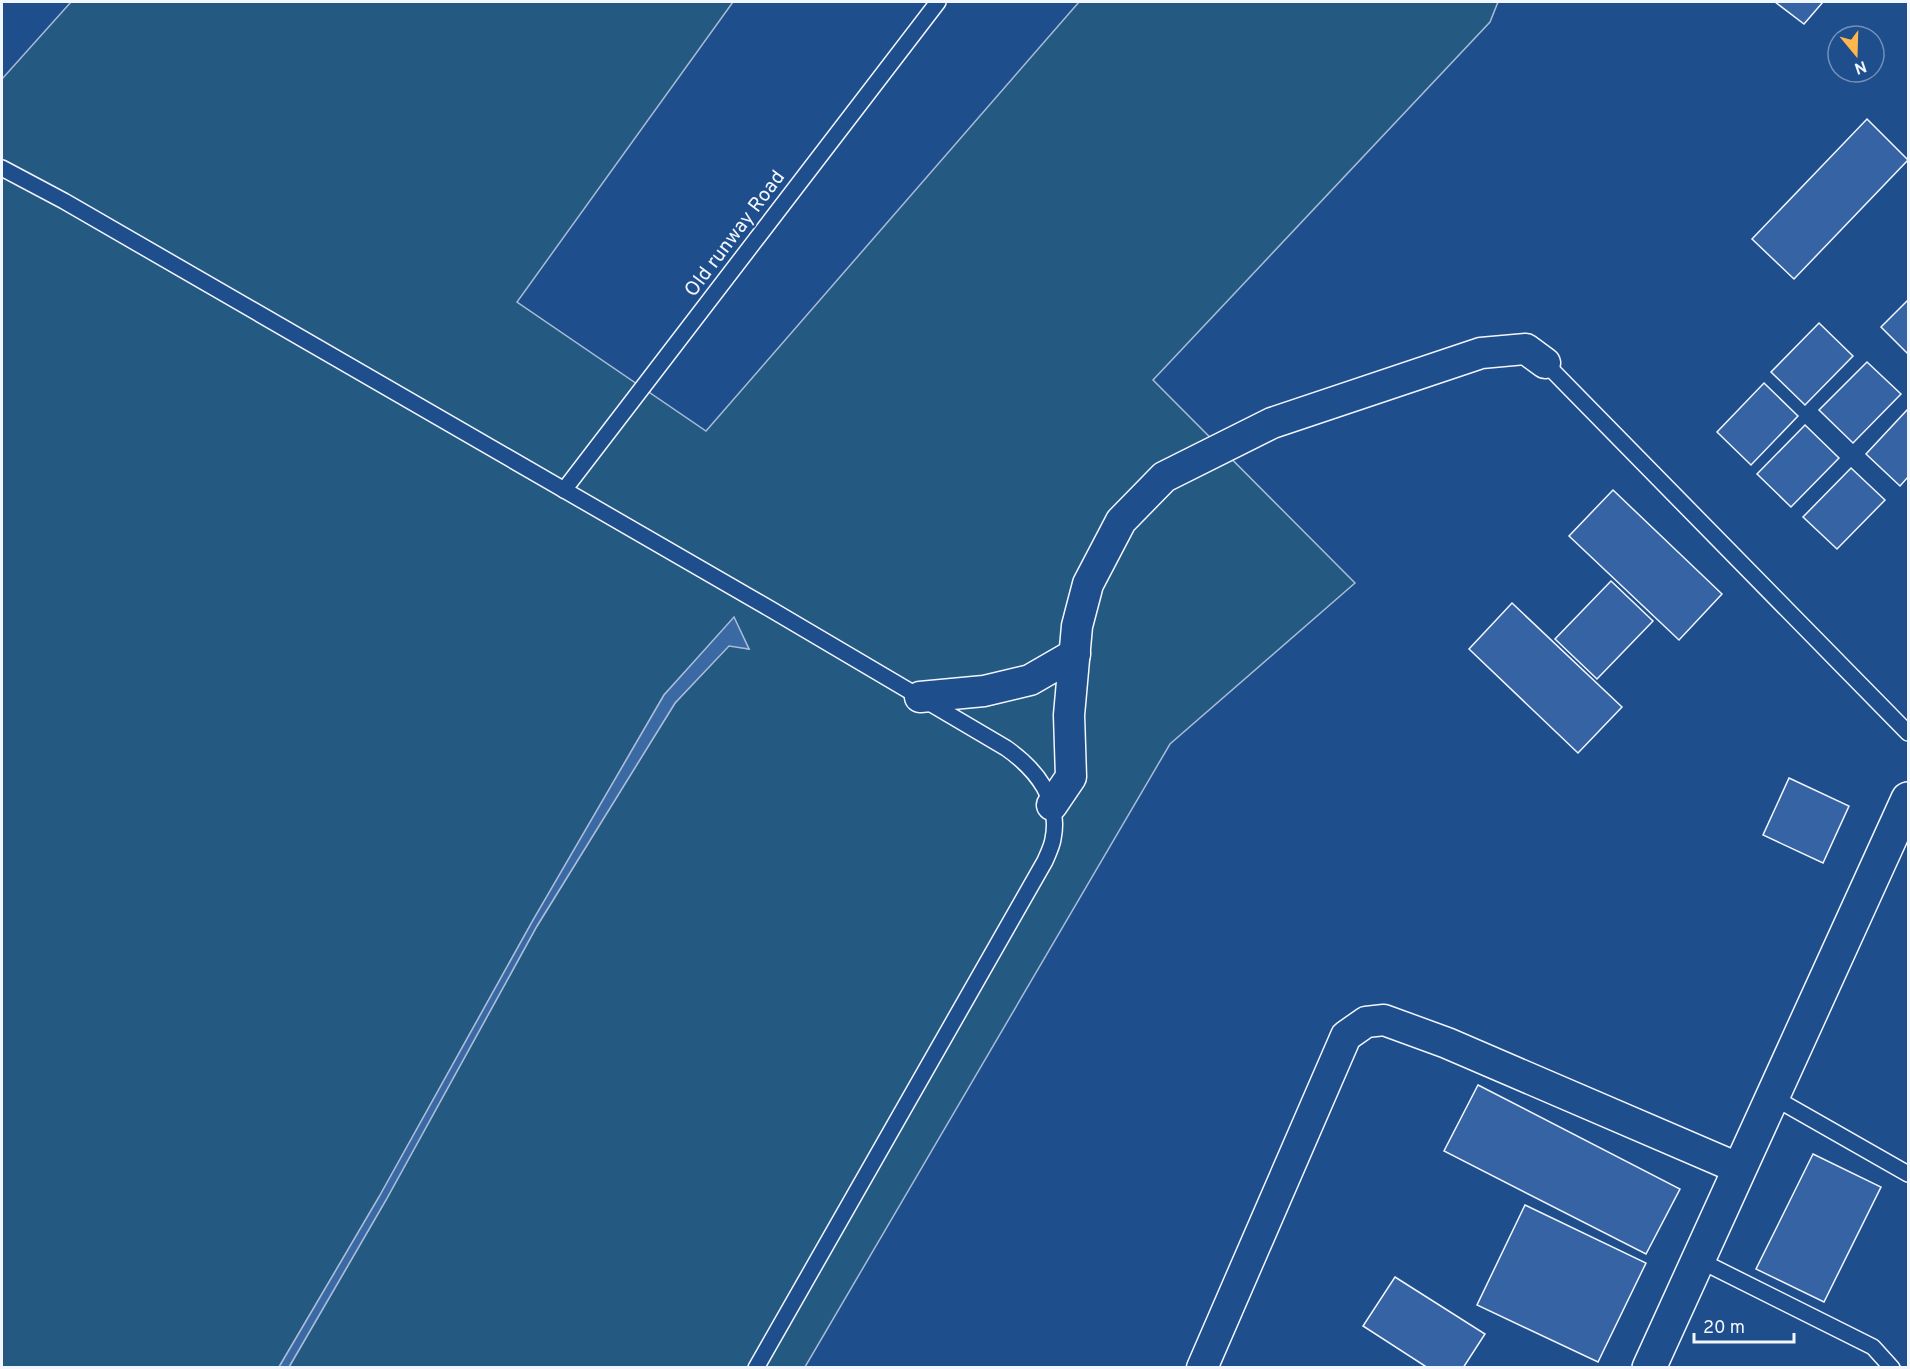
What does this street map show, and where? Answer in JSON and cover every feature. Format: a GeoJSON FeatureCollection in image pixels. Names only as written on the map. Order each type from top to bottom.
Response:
{"type":"FeatureCollection","features":[{"type":"Feature","properties":{"kind":"main road"},"geometry":{"type":"LineString","coordinates":[[1649,1368],[1908,799]]}},
{"type":"Feature","properties":{"kind":"street"},"geometry":{"type":"LineString","coordinates":[[1052,805],[1071,777],[1069,715],[1077,626],[1088,585],[1121,521],[1164,477],[1272,423],[1481,353],[1526,350],[1545,363]]}},
{"type":"Feature","properties":{"kind":"street"},"geometry":{"type":"LineString","coordinates":[[920,697],[984,691],[1030,680],[1075,654]]}},
{"type":"Feature","properties":{"kind":"street"},"geometry":{"type":"LineString","coordinates":[[1202,1368],[1346,1036],[1366,1022],[1384,1020],[1447,1042],[1740,1169]]}},
{"type":"Feature","properties":{"kind":"lane","name":"Old runway Road"},"geometry":{"type":"LineString","coordinates":[[564,490],[938,2]]}},
{"type":"Feature","properties":{"kind":"lane"},"geometry":{"type":"LineString","coordinates":[[2,168],[64,201],[1006,748],[1023,760],[1046,789],[1052,805],[1054,822],[1053,840],[1045,861],[756,1368]]}},
{"type":"Feature","properties":{"kind":"lane"},"geometry":{"type":"LineString","coordinates":[[1545,363],[1908,733]]}},
{"type":"Feature","properties":{"kind":"lane"},"geometry":{"type":"LineString","coordinates":[[1773,1096],[1908,1174]]}},
{"type":"Feature","properties":{"kind":"lane"},"geometry":{"type":"LineString","coordinates":[[1699,1260],[1873,1347],[1892,1368]]}},
{"type":"Feature","properties":{"kind":"shaded area"},"geometry":{"type":"Polygon","coordinates":[[[71,2],[733,2],[517,302],[706,431],[1079,2],[1498,2],[1490,22],[1153,380],[1355,583],[1170,744],[805,1367],[289,1367],[386,1200],[537,926],[675,703],[729,645],[749,649],[734,618],[664,695],[532,922],[379,1197],[279,1367],[2,1368],[2,79],[71,2]]]}},
{"type":"Feature","properties":{"kind":"shaded area"},"geometry":{"type":"Polygon","coordinates":[[[734,617],[749,649],[729,646],[675,703],[537,926],[386,1200],[289,1367],[279,1367],[379,1197],[532,922],[664,695],[734,617]]]}},
{"type":"Feature","properties":{"kind":"building"},"geometry":{"type":"Polygon","coordinates":[[[1775,2],[1823,2],[1804,24],[1775,2]]]}},
{"type":"Feature","properties":{"kind":"building"},"geometry":{"type":"Polygon","coordinates":[[[1867,119],[1908,160],[1794,279],[1752,239],[1867,119]]]}},
{"type":"Feature","properties":{"kind":"building"},"geometry":{"type":"Polygon","coordinates":[[[1908,300],[1908,354],[1881,327],[1908,300]]]}},
{"type":"Feature","properties":{"kind":"building"},"geometry":{"type":"Polygon","coordinates":[[[1819,323],[1853,356],[1805,405],[1771,372],[1819,323]]]}},
{"type":"Feature","properties":{"kind":"building"},"geometry":{"type":"Polygon","coordinates":[[[1867,362],[1901,394],[1853,443],[1819,410],[1867,362]]]}},
{"type":"Feature","properties":{"kind":"building"},"geometry":{"type":"Polygon","coordinates":[[[1764,383],[1798,416],[1751,465],[1717,432],[1764,383]]]}},
{"type":"Feature","properties":{"kind":"building"},"geometry":{"type":"Polygon","coordinates":[[[1908,409],[1908,477],[1900,486],[1866,454],[1908,409]]]}},
{"type":"Feature","properties":{"kind":"building"},"geometry":{"type":"Polygon","coordinates":[[[1805,425],[1839,458],[1791,507],[1757,474],[1805,425]]]}},
{"type":"Feature","properties":{"kind":"building"},"geometry":{"type":"Polygon","coordinates":[[[1851,468],[1885,500],[1837,549],[1803,517],[1851,468]]]}},
{"type":"Feature","properties":{"kind":"building"},"geometry":{"type":"Polygon","coordinates":[[[1613,490],[1722,594],[1679,640],[1569,536],[1613,490]]]}},
{"type":"Feature","properties":{"kind":"building"},"geometry":{"type":"Polygon","coordinates":[[[1611,581],[1653,621],[1597,679],[1555,639],[1611,581]]]}},
{"type":"Feature","properties":{"kind":"building"},"geometry":{"type":"Polygon","coordinates":[[[1512,603],[1622,707],[1578,753],[1469,649],[1512,603]]]}},
{"type":"Feature","properties":{"kind":"building"},"geometry":{"type":"Polygon","coordinates":[[[1789,778],[1849,806],[1823,863],[1763,835],[1789,778]]]}},
{"type":"Feature","properties":{"kind":"building"},"geometry":{"type":"Polygon","coordinates":[[[1478,1085],[1680,1189],[1646,1254],[1444,1151],[1478,1085]]]}},
{"type":"Feature","properties":{"kind":"building"},"geometry":{"type":"Polygon","coordinates":[[[1813,1154],[1881,1187],[1824,1302],[1756,1269],[1813,1154]]]}},
{"type":"Feature","properties":{"kind":"building"},"geometry":{"type":"Polygon","coordinates":[[[1525,1205],[1646,1263],[1598,1362],[1477,1305],[1525,1205]]]}},
{"type":"Feature","properties":{"kind":"building"},"geometry":{"type":"Polygon","coordinates":[[[1395,1277],[1485,1334],[1463,1368],[1428,1368],[1363,1326],[1395,1277]]]}}]}
